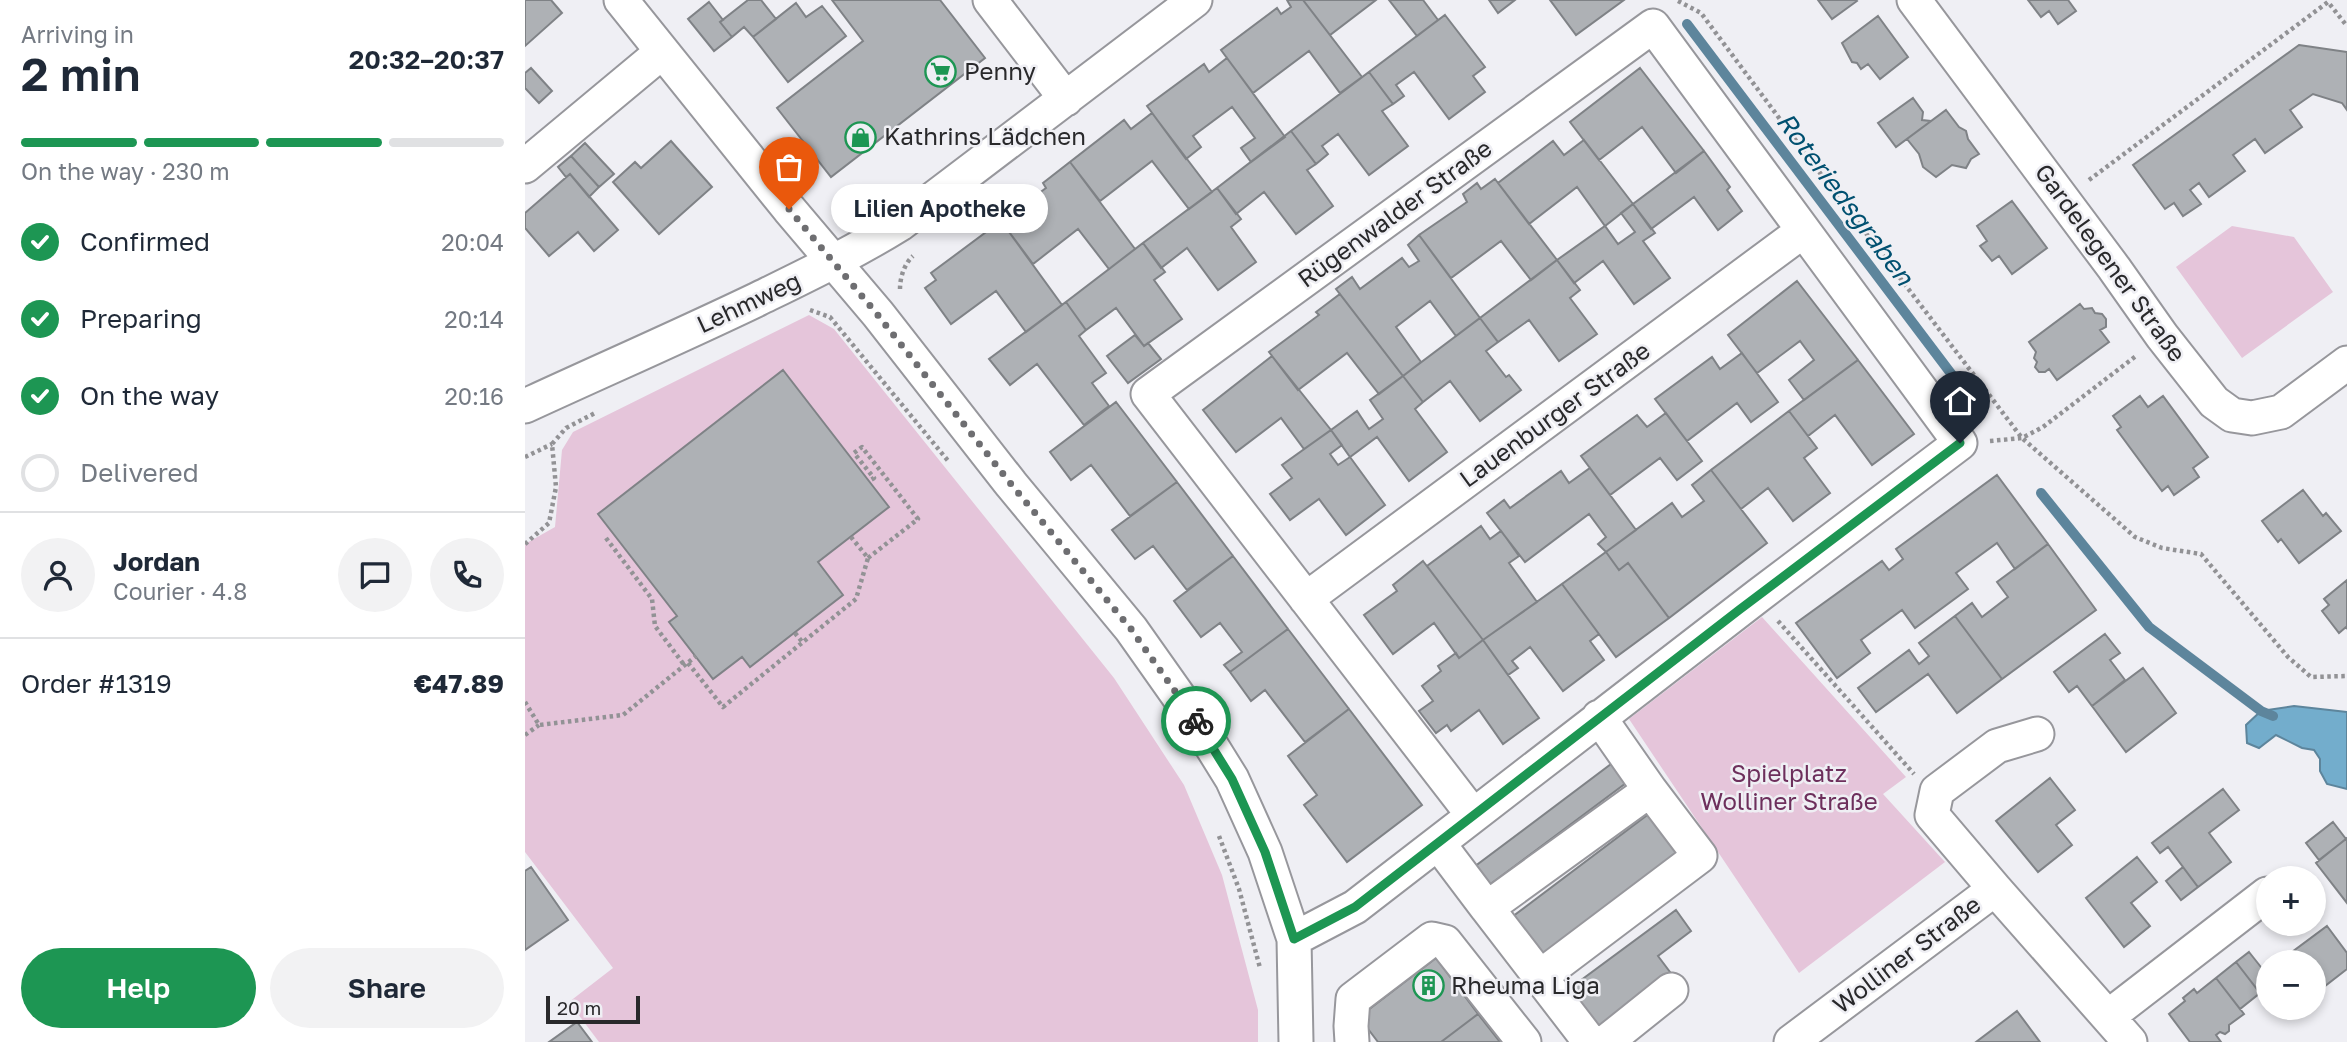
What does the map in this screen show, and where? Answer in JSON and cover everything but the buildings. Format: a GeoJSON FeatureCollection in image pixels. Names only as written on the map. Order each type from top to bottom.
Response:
{"type":"FeatureCollection","features":[{"type":"Feature","properties":{"kind":"street"},"geometry":{"type":"LineString","coordinates":[[621,0],[1131,629],[1196,721],[1232,779],[1265,852],[1294,939],[1296,1042]]}},
{"type":"Feature","properties":{"kind":"street"},"geometry":{"type":"LineString","coordinates":[[990,0],[1066,99]]}},
{"type":"Feature","properties":{"kind":"street","name":"Lehmweg"},"geometry":{"type":"LineString","coordinates":[[525,406],[713,321],[833,262],[900,224],[1195,0]]}},
{"type":"Feature","properties":{"kind":"street","name":"Gardelegener Straße"},"geometry":{"type":"LineString","coordinates":[[1914,0],[2162,336],[2214,402],[2232,415],[2252,418],[2281,412],[2347,363]]}},
{"type":"Feature","properties":{"kind":"street","name":"Rügenwalder Straße"},"geometry":{"type":"LineString","coordinates":[[1473,815],[1148,394],[1653,26],[1960,443]]}},
{"type":"Feature","properties":{"kind":"street"},"geometry":{"type":"LineString","coordinates":[[525,166],[662,52]]}},
{"type":"Feature","properties":{"kind":"street","name":"Lauenburger Straße"},"geometry":{"type":"LineString","coordinates":[[1306,599],[1803,231]]}},
{"type":"Feature","properties":{"kind":"street"},"geometry":{"type":"LineString","coordinates":[[1294,939],[1355,907],[1960,443]]}},
{"type":"Feature","properties":{"kind":"street"},"geometry":{"type":"LineString","coordinates":[[1541,976],[1700,856],[1599,718]]}},
{"type":"Feature","properties":{"kind":"street"},"geometry":{"type":"LineString","coordinates":[[1995,889],[1932,815],[1937,791],[1997,747],[2037,734]]}},
{"type":"Feature","properties":{"kind":"street"},"geometry":{"type":"LineString","coordinates":[[1487,908],[1650,790]]}},
{"type":"Feature","properties":{"kind":"street"},"geometry":{"type":"LineString","coordinates":[[1438,843],[1590,1042]]}},
{"type":"Feature","properties":{"kind":"street","name":"Wolliner Straße"},"geometry":{"type":"LineString","coordinates":[[1791,1042],[1995,889],[2130,1042]]}},
{"type":"Feature","properties":{"kind":"street"},"geometry":{"type":"LineString","coordinates":[[2109,1016],[2256,902]]}},
{"type":"Feature","properties":{"kind":"street"},"geometry":{"type":"LineString","coordinates":[[1352,1042],[1353,999],[1432,939],[1445,942],[1524,1042]]}},
{"type":"Feature","properties":{"kind":"street"},"geometry":{"type":"LineString","coordinates":[[1606,1042],[1671,990]]}},
{"type":"Feature","properties":{"kind":"path"},"geometry":{"type":"LineString","coordinates":[[1678,1],[1701,13],[1822,177],[2022,438],[2135,537],[2162,548],[2201,554],[2288,657],[2311,677],[2347,676]]}},
{"type":"Feature","properties":{"kind":"path"},"geometry":{"type":"LineString","coordinates":[[2063,199],[2328,2],[2347,26]]}},
{"type":"Feature","properties":{"kind":"path"},"geometry":{"type":"LineString","coordinates":[[847,337],[900,297],[900,280],[910,260],[920,251],[900,224]]}},
{"type":"Feature","properties":{"kind":"path"},"geometry":{"type":"LineString","coordinates":[[809,310],[830,317],[952,466]]}},
{"type":"Feature","properties":{"kind":"path"},"geometry":{"type":"LineString","coordinates":[[1960,443],[2022,438],[2043,427],[2162,336]]}},
{"type":"Feature","properties":{"kind":"path"},"geometry":{"type":"LineString","coordinates":[[525,457],[552,444],[566,428],[609,406]]}},
{"type":"Feature","properties":{"kind":"path"},"geometry":{"type":"LineString","coordinates":[[525,544],[549,523],[556,487],[552,444]]}},
{"type":"Feature","properties":{"kind":"path"},"geometry":{"type":"LineString","coordinates":[[606,538],[652,599],[655,626],[723,706],[856,599],[868,558],[918,519],[862,447],[854,453],[874,478],[870,481]]}},
{"type":"Feature","properties":{"kind":"path"},"geometry":{"type":"LineString","coordinates":[[851,537],[868,558]]}},
{"type":"Feature","properties":{"kind":"path"},"geometry":{"type":"LineString","coordinates":[[1759,595],[1772,615],[1916,776],[1937,791]]}},
{"type":"Feature","properties":{"kind":"path"},"geometry":{"type":"LineString","coordinates":[[795,633],[803,642]]}},
{"type":"Feature","properties":{"kind":"path"},"geometry":{"type":"LineString","coordinates":[[525,735],[539,725],[623,715],[696,656]]}},
{"type":"Feature","properties":{"kind":"path"},"geometry":{"type":"LineString","coordinates":[[525,702],[539,725]]}},
{"type":"Feature","properties":{"kind":"path"},"geometry":{"type":"LineString","coordinates":[[1216,829],[1239,889],[1262,975]]}},
{"type":"Feature","properties":{"kind":"green space"},"geometry":{"type":"Polygon","coordinates":[[[2232,226],[2294,237],[2333,292],[2242,358],[2176,267],[2232,226]]]}},
{"type":"Feature","properties":{"kind":"green space"},"geometry":{"type":"Polygon","coordinates":[[[809,315],[834,329],[1114,678],[1184,785],[1222,875],[1258,1010],[1258,1042],[599,1042],[569,1002],[613,968],[525,852],[525,544],[555,527],[562,450],[573,432],[809,315]]]}},
{"type":"Feature","properties":{"kind":"green space","name":"Spielplatz Wolliner Straße"},"geometry":{"type":"Polygon","coordinates":[[[1762,617],[1906,777],[1883,794],[1945,862],[1799,973],[1629,719],[1762,617]]]}},
{"type":"Feature","properties":{"kind":"water"},"geometry":{"type":"Polygon","coordinates":[[[2294,706],[2347,712],[2347,789],[2327,784],[2320,771],[2320,759],[2314,750],[2302,748],[2276,735],[2259,748],[2247,743],[2246,725],[2261,711],[2294,706]]]}},
{"type":"Feature","properties":{"kind":"waterway","name":"Roteriedsgraben"},"geometry":{"type":"LineString","coordinates":[[1687,24],[1971,400]]}},
{"type":"Feature","properties":{"kind":"waterway","name":"Roteriedsgraben"},"geometry":{"type":"LineString","coordinates":[[2041,493],[2149,627],[2261,711],[2273,716]]}},
{"type":"Feature","properties":{"kind":"way so far"},"geometry":{"type":"LineString","coordinates":[[789,209],[1131,629],[1196,721]]}},
{"type":"Feature","properties":{"kind":"place","name":"Penny"},"geometry":{"type":"Point","coordinates":[941,72]}},
{"type":"Feature","properties":{"kind":"place","name":"Kathrins Lädchen"},"geometry":{"type":"Point","coordinates":[861,137]}},
{"type":"Feature","properties":{"kind":"place","name":"Lilien Apotheke"},"geometry":{"type":"Point","coordinates":[789,209]}},
{"type":"Feature","properties":{"kind":"place","name":"Rheuma Liga"},"geometry":{"type":"Point","coordinates":[1428,986]}},
{"type":"Feature","properties":{"kind":"route"},"geometry":{"type":"LineString","coordinates":[[1196,721],[1232,779],[1265,852],[1294,939],[1355,907],[1960,443]]}}]}
